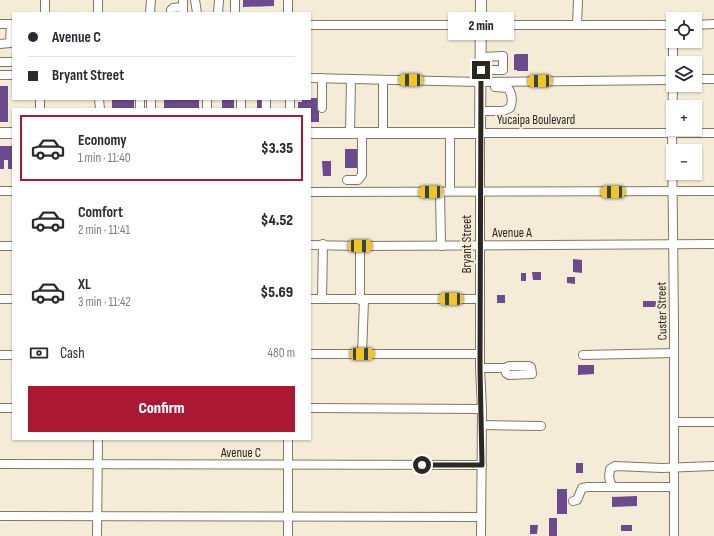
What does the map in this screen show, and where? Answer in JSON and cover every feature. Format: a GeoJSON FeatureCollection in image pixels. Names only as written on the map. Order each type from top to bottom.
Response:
{"type":"FeatureCollection","features":[{"type":"Feature","properties":{"kind":"main road","name":"Bryant Street"},"geometry":{"type":"LineString","coordinates":[[480,133],[481,0]]}},
{"type":"Feature","properties":{"kind":"main road"},"geometry":{"type":"LineString","coordinates":[[0,133],[12,133]]}},
{"type":"Feature","properties":{"kind":"main road","name":"Yucaipa Boulevard"},"geometry":{"type":"LineString","coordinates":[[311,133],[480,133]]}},
{"type":"Feature","properties":{"kind":"street"},"geometry":{"type":"LineString","coordinates":[[45,0],[45,12]]}},
{"type":"Feature","properties":{"kind":"street"},"geometry":{"type":"LineString","coordinates":[[98,0],[98,12]]}},
{"type":"Feature","properties":{"kind":"street"},"geometry":{"type":"LineString","coordinates":[[150,0],[150,12]]}},
{"type":"Feature","properties":{"kind":"street"},"geometry":{"type":"LineString","coordinates":[[195,0],[197,12]]}},
{"type":"Feature","properties":{"kind":"street"},"geometry":{"type":"LineString","coordinates":[[218,12],[219,0]]}},
{"type":"Feature","properties":{"kind":"street"},"geometry":{"type":"LineString","coordinates":[[235,0],[235,12]]}},
{"type":"Feature","properties":{"kind":"street"},"geometry":{"type":"LineString","coordinates":[[288,0],[288,12]]}},
{"type":"Feature","properties":{"kind":"street"},"geometry":{"type":"LineString","coordinates":[[577,25],[578,0]]}},
{"type":"Feature","properties":{"kind":"street"},"geometry":{"type":"LineString","coordinates":[[171,12],[173,8],[183,7]]}},
{"type":"Feature","properties":{"kind":"street"},"geometry":{"type":"LineString","coordinates":[[0,24],[12,24],[12,43],[0,44]]}},
{"type":"Feature","properties":{"kind":"street"},"geometry":{"type":"LineString","coordinates":[[702,25],[714,24]]}},
{"type":"Feature","properties":{"kind":"street"},"geometry":{"type":"LineString","coordinates":[[311,25],[666,25]]}},
{"type":"Feature","properties":{"kind":"street"},"geometry":{"type":"LineString","coordinates":[[481,57],[503,56],[503,70],[481,70]]}},
{"type":"Feature","properties":{"kind":"street"},"geometry":{"type":"LineString","coordinates":[[0,62],[12,62]]}},
{"type":"Feature","properties":{"kind":"street"},"geometry":{"type":"LineString","coordinates":[[0,75],[12,75]]}},
{"type":"Feature","properties":{"kind":"street"},"geometry":{"type":"LineString","coordinates":[[311,78],[480,84],[666,80]]}},
{"type":"Feature","properties":{"kind":"street"},"geometry":{"type":"LineString","coordinates":[[322,78],[322,108]]}},
{"type":"Feature","properties":{"kind":"street"},"geometry":{"type":"LineString","coordinates":[[350,132],[351,79]]}},
{"type":"Feature","properties":{"kind":"street"},"geometry":{"type":"LineString","coordinates":[[702,79],[714,79]]}},
{"type":"Feature","properties":{"kind":"street"},"geometry":{"type":"LineString","coordinates":[[383,80],[383,133]]}},
{"type":"Feature","properties":{"kind":"street"},"geometry":{"type":"LineString","coordinates":[[480,84],[508,88],[511,93],[512,102],[510,108],[506,111],[480,111]]}},
{"type":"Feature","properties":{"kind":"street"},"geometry":{"type":"LineString","coordinates":[[347,180],[358,180],[362,175],[362,132]]}},
{"type":"Feature","properties":{"kind":"street"},"geometry":{"type":"LineString","coordinates":[[450,132],[450,192]]}},
{"type":"Feature","properties":{"kind":"street","name":"Yucaipa Boulevard"},"geometry":{"type":"LineString","coordinates":[[480,133],[666,133]]}},
{"type":"Feature","properties":{"kind":"street","name":"Bryant Street"},"geometry":{"type":"LineString","coordinates":[[480,133],[480,368],[482,409],[480,536]]}},
{"type":"Feature","properties":{"kind":"street","name":"Yucaipa Boulevard"},"geometry":{"type":"LineString","coordinates":[[702,133],[714,133]]}},
{"type":"Feature","properties":{"kind":"street","name":"Custer Street"},"geometry":{"type":"LineString","coordinates":[[672,136],[674,536]]}},
{"type":"Feature","properties":{"kind":"street"},"geometry":{"type":"LineString","coordinates":[[0,191],[12,191]]}},
{"type":"Feature","properties":{"kind":"street"},"geometry":{"type":"LineString","coordinates":[[311,192],[714,191]]}},
{"type":"Feature","properties":{"kind":"street"},"geometry":{"type":"LineString","coordinates":[[440,192],[441,246]]}},
{"type":"Feature","properties":{"kind":"street"},"geometry":{"type":"LineString","coordinates":[[322,299],[323,244]]}},
{"type":"Feature","properties":{"kind":"street","name":"Avenue A"},"geometry":{"type":"LineString","coordinates":[[311,245],[480,246],[714,244]]}},
{"type":"Feature","properties":{"kind":"street"},"geometry":{"type":"LineString","coordinates":[[0,246],[12,246]]}},
{"type":"Feature","properties":{"kind":"street"},"geometry":{"type":"LineString","coordinates":[[360,246],[362,354]]}},
{"type":"Feature","properties":{"kind":"street"},"geometry":{"type":"LineString","coordinates":[[0,299],[12,299]]}},
{"type":"Feature","properties":{"kind":"street"},"geometry":{"type":"LineString","coordinates":[[311,299],[480,299]]}},
{"type":"Feature","properties":{"kind":"street"},"geometry":{"type":"LineString","coordinates":[[583,355],[674,353]]}},
{"type":"Feature","properties":{"kind":"street"},"geometry":{"type":"LineString","coordinates":[[311,354],[480,354]]}},
{"type":"Feature","properties":{"kind":"street"},"geometry":{"type":"LineString","coordinates":[[0,355],[12,355]]}},
{"type":"Feature","properties":{"kind":"street"},"geometry":{"type":"LineString","coordinates":[[480,368],[505,368]]}},
{"type":"Feature","properties":{"kind":"street"},"geometry":{"type":"LineString","coordinates":[[0,408],[12,408]]}},
{"type":"Feature","properties":{"kind":"street"},"geometry":{"type":"LineString","coordinates":[[311,408],[482,409]]}},
{"type":"Feature","properties":{"kind":"street"},"geometry":{"type":"LineString","coordinates":[[674,422],[714,422]]}},
{"type":"Feature","properties":{"kind":"street"},"geometry":{"type":"LineString","coordinates":[[482,425],[541,426]]}},
{"type":"Feature","properties":{"kind":"street"},"geometry":{"type":"LineString","coordinates":[[97,536],[98,440]]}},
{"type":"Feature","properties":{"kind":"street"},"geometry":{"type":"LineString","coordinates":[[288,440],[288,536]]}},
{"type":"Feature","properties":{"kind":"street","name":"Avenue C"},"geometry":{"type":"LineString","coordinates":[[0,464],[482,465]]}},
{"type":"Feature","properties":{"kind":"street"},"geometry":{"type":"LineString","coordinates":[[614,487],[611,485],[609,474],[610,468],[615,466],[714,466]]}},
{"type":"Feature","properties":{"kind":"street"},"geometry":{"type":"LineString","coordinates":[[573,501],[576,500],[582,488],[674,487]]}},
{"type":"Feature","properties":{"kind":"street"},"geometry":{"type":"LineString","coordinates":[[0,516],[481,517]]}},
{"type":"Feature","properties":{"kind":"building"},"geometry":{"type":"Polygon","coordinates":[[[243,0],[274,0],[274,6],[243,7],[243,0]]]}},
{"type":"Feature","properties":{"kind":"building"},"geometry":{"type":"Polygon","coordinates":[[[528,54],[528,71],[514,70],[514,55],[528,54]]]}},
{"type":"Feature","properties":{"kind":"building"},"geometry":{"type":"Polygon","coordinates":[[[0,86],[8,86],[8,122],[0,122],[0,86]]]}},
{"type":"Feature","properties":{"kind":"building"},"geometry":{"type":"Polygon","coordinates":[[[319,98],[319,122],[311,122],[311,108],[298,108],[298,102],[302,102],[302,100],[319,98]]]}},
{"type":"Feature","properties":{"kind":"building"},"geometry":{"type":"Polygon","coordinates":[[[112,100],[134,100],[134,108],[112,108],[112,100]]]}},
{"type":"Feature","properties":{"kind":"building"},"geometry":{"type":"Polygon","coordinates":[[[164,100],[199,100],[199,108],[164,108],[164,100]]]}},
{"type":"Feature","properties":{"kind":"building"},"geometry":{"type":"Polygon","coordinates":[[[222,100],[234,100],[234,108],[222,108],[222,100]]]}},
{"type":"Feature","properties":{"kind":"building"},"geometry":{"type":"Polygon","coordinates":[[[257,100],[263,100],[263,108],[257,108],[257,100]]]}},
{"type":"Feature","properties":{"kind":"building"},"geometry":{"type":"Polygon","coordinates":[[[0,146],[12,146],[12,169],[8,169],[8,160],[4,160],[4,169],[0,169],[0,146]]]}},
{"type":"Feature","properties":{"kind":"building"},"geometry":{"type":"Polygon","coordinates":[[[345,149],[357,149],[357,168],[345,168],[345,149]]]}},
{"type":"Feature","properties":{"kind":"building"},"geometry":{"type":"Polygon","coordinates":[[[322,161],[331,161],[331,176],[323,176],[322,161]]]}},
{"type":"Feature","properties":{"kind":"building"},"geometry":{"type":"Polygon","coordinates":[[[573,259],[582,260],[582,273],[573,272],[573,259]]]}},
{"type":"Feature","properties":{"kind":"building"},"geometry":{"type":"Polygon","coordinates":[[[532,272],[541,272],[541,280],[533,280],[532,272]]]}},
{"type":"Feature","properties":{"kind":"building"},"geometry":{"type":"Polygon","coordinates":[[[521,273],[526,273],[526,281],[521,281],[521,273]]]}},
{"type":"Feature","properties":{"kind":"building"},"geometry":{"type":"Polygon","coordinates":[[[567,277],[575,277],[575,284],[567,283],[567,277]]]}},
{"type":"Feature","properties":{"kind":"building"},"geometry":{"type":"Polygon","coordinates":[[[497,295],[505,295],[505,303],[497,303],[497,295]]]}},
{"type":"Feature","properties":{"kind":"building"},"geometry":{"type":"Polygon","coordinates":[[[643,301],[657,301],[657,307],[643,307],[643,301]]]}},
{"type":"Feature","properties":{"kind":"building"},"geometry":{"type":"Polygon","coordinates":[[[578,365],[594,365],[594,374],[578,375],[578,365]]]}},
{"type":"Feature","properties":{"kind":"building"},"geometry":{"type":"Polygon","coordinates":[[[576,463],[583,463],[583,473],[576,473],[576,463]]]}},
{"type":"Feature","properties":{"kind":"building"},"geometry":{"type":"Polygon","coordinates":[[[557,489],[567,489],[567,514],[557,514],[557,489]]]}},
{"type":"Feature","properties":{"kind":"building"},"geometry":{"type":"Polygon","coordinates":[[[637,496],[637,506],[612,507],[612,497],[637,496]]]}},
{"type":"Feature","properties":{"kind":"building"},"geometry":{"type":"Polygon","coordinates":[[[549,518],[557,518],[557,536],[549,536],[549,518]]]}},
{"type":"Feature","properties":{"kind":"building"},"geometry":{"type":"Polygon","coordinates":[[[530,525],[538,525],[537,534],[530,534],[530,525]]]}},
{"type":"Feature","properties":{"kind":"building"},"geometry":{"type":"Polygon","coordinates":[[[621,525],[632,525],[632,531],[621,531],[621,525]]]}},
{"type":"Feature","properties":{"kind":"route"},"geometry":{"type":"LineString","coordinates":[[422,465],[482,465],[480,368],[481,70]]}}]}
